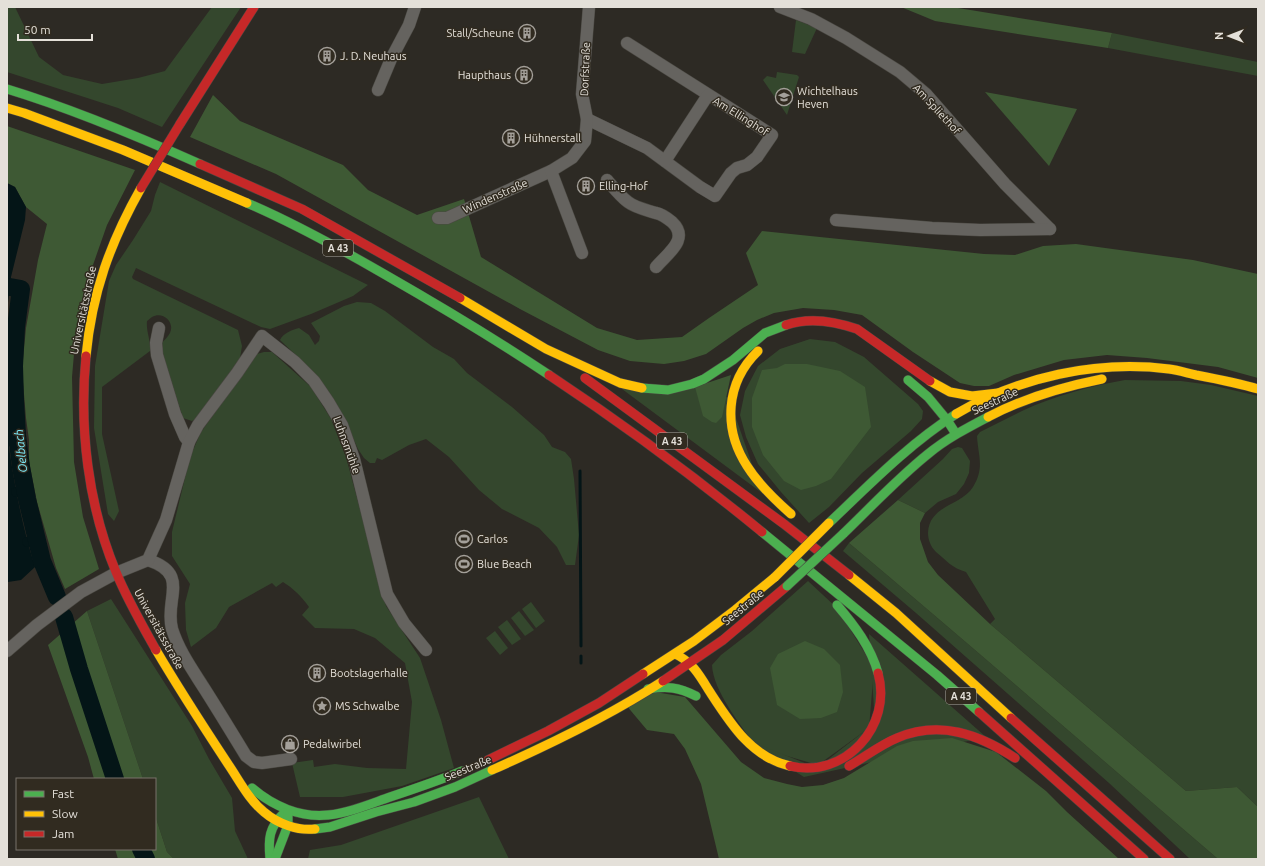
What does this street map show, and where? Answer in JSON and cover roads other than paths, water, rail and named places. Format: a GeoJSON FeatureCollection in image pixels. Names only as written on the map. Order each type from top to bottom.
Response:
{"type":"FeatureCollection","features":[{"type":"Feature","properties":{"kind":"main road","name":"Universitätsstraße"},"geometry":{"type":"LineString","coordinates":[[254,7],[140,188],[115,237],[105,263],[90,324],[84,367],[83,412],[84,444],[88,475],[98,520],[116,573],[141,624],[177,685],[248,795],[266,814],[276,820]]}},
{"type":"Feature","properties":{"kind":"main road","name":"A 43"},"geometry":{"type":"LineString","coordinates":[[7,89],[125,131],[302,210],[437,284],[546,349],[784,524],[896,613],[1170,859]]}},
{"type":"Feature","properties":{"kind":"main road","name":"A 43"},"geometry":{"type":"LineString","coordinates":[[7,108],[123,150],[282,218],[354,256],[437,304],[551,376],[596,406],[708,488],[744,517],[937,675],[1144,859]]}},
{"type":"Feature","properties":{"kind":"main road"},"geometry":{"type":"LineString","coordinates":[[546,349],[620,383],[639,388],[668,390],[692,384],[704,379],[734,360],[765,333],[788,324],[810,320],[843,324],[857,329],[933,383],[950,392],[972,396],[998,393]]}},
{"type":"Feature","properties":{"kind":"main road"},"geometry":{"type":"LineString","coordinates":[[764,346],[751,358],[736,382],[732,398],[731,414],[733,432],[737,448],[747,467],[776,501],[797,520]]}},
{"type":"Feature","properties":{"kind":"main road","name":"Seestraße"},"geometry":{"type":"LineString","coordinates":[[288,809],[294,812],[314,815],[328,815],[410,790],[474,766],[529,741],[599,703],[656,664],[694,642],[775,577],[829,523],[896,460],[917,442],[947,420],[952,407],[1054,376],[1096,369],[1167,369],[1234,382],[1258,389]]}},
{"type":"Feature","properties":{"kind":"main road"},"geometry":{"type":"LineString","coordinates":[[900,374],[928,397],[947,420],[956,434]]}},
{"type":"Feature","properties":{"kind":"main road","name":"Seestraße"},"geometry":{"type":"LineString","coordinates":[[1128,376],[1201,376]]}},
{"type":"Feature","properties":{"kind":"main road","name":"Seestraße"},"geometry":{"type":"LineString","coordinates":[[276,820],[301,829],[327,828],[376,812],[416,802],[544,748],[648,689],[683,676],[690,662],[750,618],[843,534],[898,480],[928,454],[956,434],[1026,400],[1058,389],[1108,378]]}},
{"type":"Feature","properties":{"kind":"main road"},"geometry":{"type":"LineString","coordinates":[[933,383],[966,428]]}},
{"type":"Feature","properties":{"kind":"main road"},"geometry":{"type":"LineString","coordinates":[[675,654],[690,662],[741,737],[756,752],[774,762],[788,767],[802,769],[832,764],[848,755],[869,734],[880,708],[881,693],[880,680],[875,662],[862,639],[852,623],[837,605],[815,583],[779,552],[744,517]]}},
{"type":"Feature","properties":{"kind":"main road"},"geometry":{"type":"LineString","coordinates":[[808,529],[873,587],[896,613]]}},
{"type":"Feature","properties":{"kind":"main road"},"geometry":{"type":"LineString","coordinates":[[648,689],[667,687],[684,689],[699,699],[683,676],[675,654]]}},
{"type":"Feature","properties":{"kind":"main road"},"geometry":{"type":"LineString","coordinates":[[840,770],[907,734],[941,729],[976,736],[1000,747],[1020,761]]}},
{"type":"Feature","properties":{"kind":"main road","name":"Universitätsstraße"},"geometry":{"type":"LineString","coordinates":[[230,766],[263,797],[288,809]]}},
{"type":"Feature","properties":{"kind":"main road"},"geometry":{"type":"LineString","coordinates":[[1031,770],[1074,807],[1098,819]]}},
{"type":"Feature","properties":{"kind":"main road"},"geometry":{"type":"LineString","coordinates":[[275,859],[288,825],[288,809]]}},
{"type":"Feature","properties":{"kind":"main road"},"geometry":{"type":"LineString","coordinates":[[270,859],[270,835],[276,820],[288,809]]}},
{"type":"Feature","properties":{"kind":"street"},"geometry":{"type":"LineString","coordinates":[[378,90],[391,59],[409,25],[415,7]]}},
{"type":"Feature","properties":{"kind":"street","name":"Dorfstraße"},"geometry":{"type":"LineString","coordinates":[[551,171],[572,158],[585,141],[587,120],[582,94],[588,7]]}},
{"type":"Feature","properties":{"kind":"street","name":"Am Spliethof"},"geometry":{"type":"LineString","coordinates":[[780,7],[811,19],[846,38],[900,72],[926,94],[1004,184],[1050,229],[980,230],[836,220]]}},
{"type":"Feature","properties":{"kind":"street","name":"Am Ellinghof"},"geometry":{"type":"LineString","coordinates":[[587,120],[646,148],[715,196],[731,172],[737,168],[747,165],[757,157],[772,135],[626,43]]}},
{"type":"Feature","properties":{"kind":"street","name":"Am Ellinghof"},"geometry":{"type":"LineString","coordinates":[[665,161],[708,95]]}},
{"type":"Feature","properties":{"kind":"street"},"geometry":{"type":"LineString","coordinates":[[551,171],[582,253]]}},
{"type":"Feature","properties":{"kind":"street","name":"Windenstraße"},"geometry":{"type":"LineString","coordinates":[[438,218],[447,218],[551,171]]}},
{"type":"Feature","properties":{"kind":"street"},"geometry":{"type":"LineString","coordinates":[[607,180],[628,202],[644,210],[658,213],[667,218],[678,230],[680,235],[678,243],[656,267]]}},
{"type":"Feature","properties":{"kind":"street"},"geometry":{"type":"LineString","coordinates":[[7,651],[45,619],[81,592],[116,573],[148,560],[166,520],[189,442],[185,438],[175,414],[157,355],[156,343],[159,328]]}},
{"type":"Feature","properties":{"kind":"street","name":"Luhnsmühle"},"geometry":{"type":"LineString","coordinates":[[189,442],[198,425],[237,373],[262,336],[295,362],[314,381],[342,425],[354,459],[387,594],[404,623],[426,650]]}},
{"type":"Feature","properties":{"kind":"street"},"geometry":{"type":"LineString","coordinates":[[148,560],[168,571],[171,576],[174,584],[171,624],[180,650],[246,756],[254,762],[262,763],[291,759]]}},
{"type":"Feature","properties":{"kind":"waterway","name":"Oelbach"},"geometry":{"type":"LineString","coordinates":[[10,287],[21,289],[16,327],[14,366],[17,435],[21,467],[42,561],[57,597]]}},
{"type":"Feature","properties":{"kind":"waterway"},"geometry":{"type":"LineString","coordinates":[[7,339],[15,339]]}},
{"type":"Feature","properties":{"kind":"waterway"},"geometry":{"type":"LineString","coordinates":[[7,390],[14,390]]}},
{"type":"Feature","properties":{"kind":"waterway"},"geometry":{"type":"LineString","coordinates":[[8,441],[18,442]]}},
{"type":"Feature","properties":{"kind":"waterway"},"geometry":{"type":"LineString","coordinates":[[580,471],[581,646]]}},
{"type":"Feature","properties":{"kind":"waterway"},"geometry":{"type":"LineString","coordinates":[[16,492],[26,492]]}},
{"type":"Feature","properties":{"kind":"waterway"},"geometry":{"type":"LineString","coordinates":[[27,542],[37,541]]}},
{"type":"Feature","properties":{"kind":"waterway","name":"Oelbach"},"geometry":{"type":"LineString","coordinates":[[64,617],[79,669],[115,778]]}},
{"type":"Feature","properties":{"kind":"waterway"},"geometry":{"type":"LineString","coordinates":[[581,656],[581,663]]}},
{"type":"Feature","properties":{"kind":"waterway","name":"Oelbach"},"geometry":{"type":"LineString","coordinates":[[142,850],[146,859]]}},
{"type":"Feature","properties":{"kind":"place","name":"Stall/Scheune"},"geometry":{"type":"Point","coordinates":[527,33]}},
{"type":"Feature","properties":{"kind":"place","name":"J. D. Neuhaus"},"geometry":{"type":"Point","coordinates":[327,56]}},
{"type":"Feature","properties":{"kind":"place","name":"Haupthaus"},"geometry":{"type":"Point","coordinates":[524,75]}},
{"type":"Feature","properties":{"kind":"place","name":"Wichtelhaus Heven"},"geometry":{"type":"Point","coordinates":[784,97]}},
{"type":"Feature","properties":{"kind":"place","name":"Hühnerstall"},"geometry":{"type":"Point","coordinates":[511,138]}},
{"type":"Feature","properties":{"kind":"place","name":"Elling-Hof"},"geometry":{"type":"Point","coordinates":[586,186]}},
{"type":"Feature","properties":{"kind":"place","name":"Carlos"},"geometry":{"type":"Point","coordinates":[464,539]}},
{"type":"Feature","properties":{"kind":"place","name":"Blue Beach"},"geometry":{"type":"Point","coordinates":[464,564]}},
{"type":"Feature","properties":{"kind":"place","name":"Bootslagerhalle"},"geometry":{"type":"Point","coordinates":[317,673]}},
{"type":"Feature","properties":{"kind":"place","name":"MS Schwalbe"},"geometry":{"type":"Point","coordinates":[322,706]}},
{"type":"Feature","properties":{"kind":"place","name":"Pedalwirbel"},"geometry":{"type":"Point","coordinates":[290,744]}}]}
